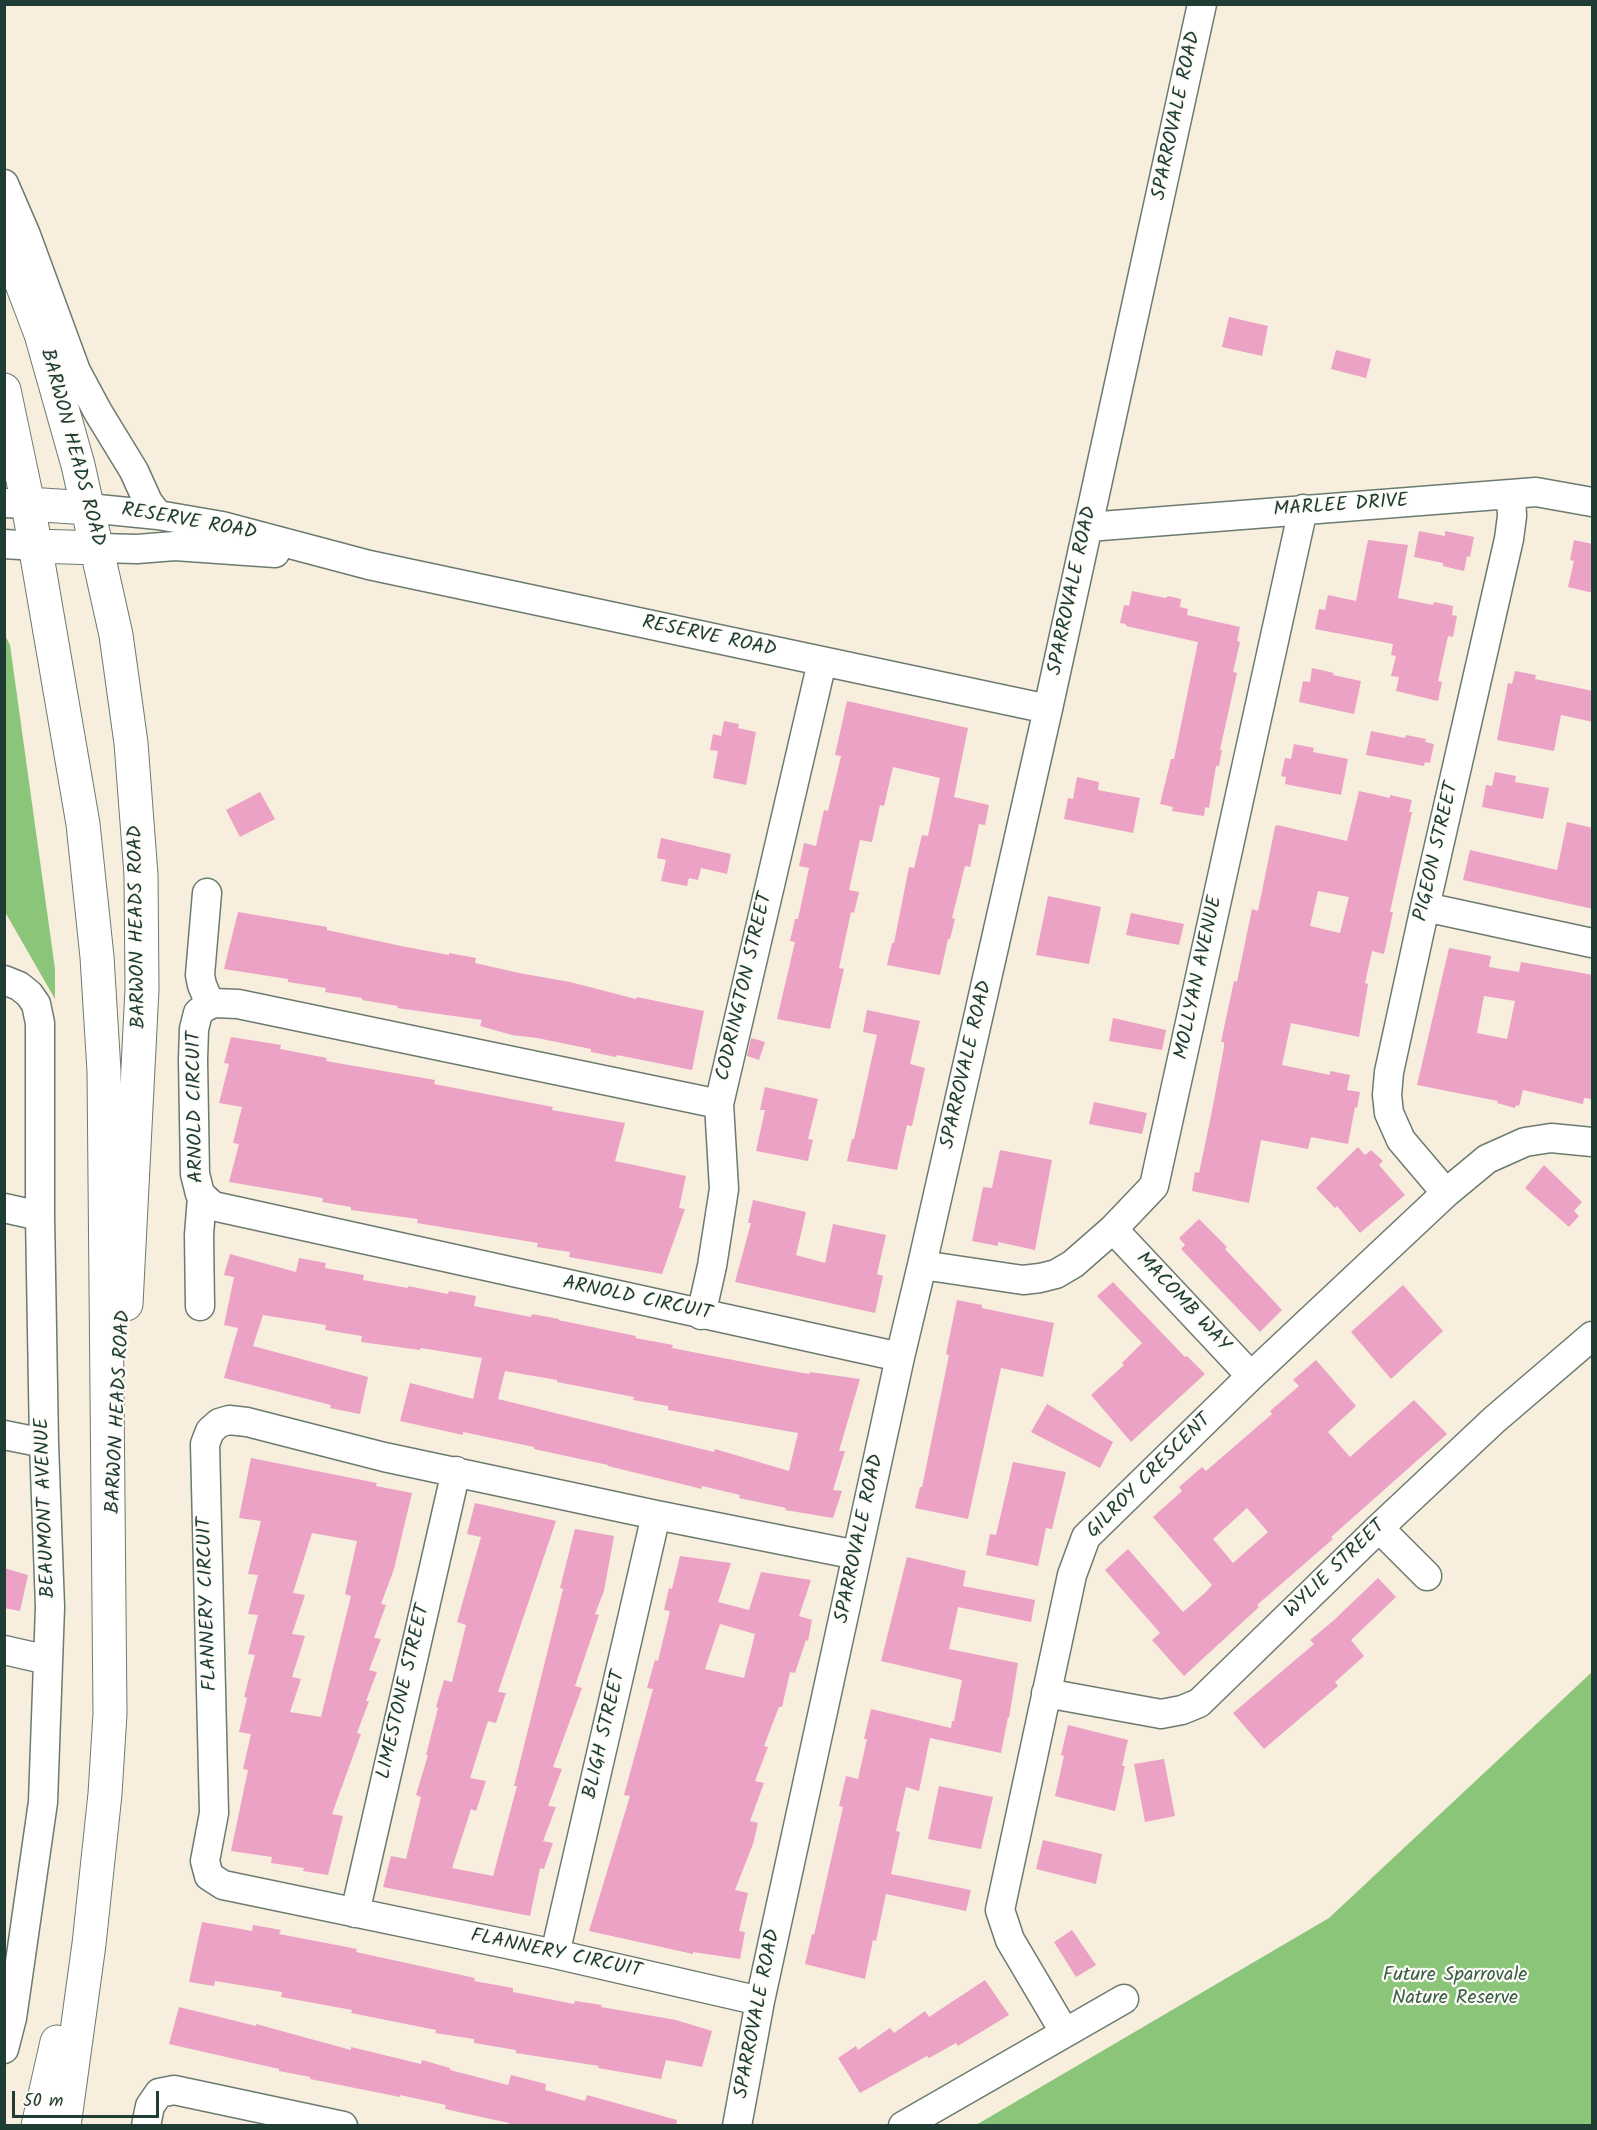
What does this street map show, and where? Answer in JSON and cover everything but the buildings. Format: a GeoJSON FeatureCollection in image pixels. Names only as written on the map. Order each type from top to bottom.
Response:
{"type":"FeatureCollection","features":[{"type":"Feature","properties":{"kind":"main road","name":"BARWON HEADS ROAD"},"geometry":{"type":"LineString","coordinates":[[4,237],[56,383],[98,548],[116,635],[130,743],[141,875],[142,989],[108,1632]]}},
{"type":"Feature","properties":{"kind":"main road","name":"BARWON HEADS ROAD"},"geometry":{"type":"LineString","coordinates":[[4,390],[20,545],[83,824],[97,957],[104,1071],[110,1714],[89,1944],[64,2126]]}},
{"type":"Feature","properties":{"kind":"main road","name":"RESERVE ROAD"},"geometry":{"type":"LineString","coordinates":[[16,503],[88,508]]}},
{"type":"Feature","properties":{"kind":"main road","name":"RESERVE ROAD"},"geometry":{"type":"LineString","coordinates":[[20,545],[98,548]]}},
{"type":"Feature","properties":{"kind":"main road","name":"BARWON HEADS ROAD"},"geometry":{"type":"LineString","coordinates":[[38,2126],[98,1863]]}},
{"type":"Feature","properties":{"kind":"street","name":"SPARROVALE ROAD"},"geometry":{"type":"LineString","coordinates":[[737,2126],[760,2001],[900,1357],[1048,709],[1202,4]]}},
{"type":"Feature","properties":{"kind":"street"},"geometry":{"type":"LineString","coordinates":[[4,184],[26,235],[76,372],[134,471],[148,502],[158,515]]}},
{"type":"Feature","properties":{"kind":"street","name":"MARLEE DRIVE"},"geometry":{"type":"LineString","coordinates":[[1088,527],[1536,492],[1593,502]]}},
{"type":"Feature","properties":{"kind":"street","name":"PIGEON STREET"},"geometry":{"type":"LineString","coordinates":[[1446,1193],[1401,1140],[1389,1113],[1387,1095],[1389,1072],[1509,539],[1512,516],[1511,495]]}},
{"type":"Feature","properties":{"kind":"street","name":"RESERVE ROAD"},"geometry":{"type":"LineString","coordinates":[[88,508],[158,515],[222,526],[369,565],[1048,709]]}},
{"type":"Feature","properties":{"kind":"street","name":"MOLLYAN AVENUE"},"geometry":{"type":"LineString","coordinates":[[922,1265],[1010,1279],[1040,1278],[1056,1274],[1073,1264],[1151,1190],[1156,1180],[1303,509]]}},
{"type":"Feature","properties":{"kind":"street","name":"RESERVE ROAD"},"geometry":{"type":"LineString","coordinates":[[98,548],[137,549],[164,546],[259,551],[369,565]]}},
{"type":"Feature","properties":{"kind":"street","name":"CODRINGTON STREET"},"geometry":{"type":"LineString","coordinates":[[701,1315],[712,1266],[724,1189],[719,1104],[822,662]]}},
{"type":"Feature","properties":{"kind":"street"},"geometry":{"type":"LineString","coordinates":[[207,893],[200,975],[210,1004]]}},
{"type":"Feature","properties":{"kind":"street"},"geometry":{"type":"LineString","coordinates":[[1425,907],[1593,943]]}},
{"type":"Feature","properties":{"kind":"street","name":"BEAUMONT AVENUE"},"geometry":{"type":"LineString","coordinates":[[4,980],[19,986],[30,994],[36,1004],[40,1023],[40,1216],[44,1443],[50,1607],[43,1802],[12,2018],[4,2049]]}},
{"type":"Feature","properties":{"kind":"street","name":"ARNOLD CIRCUIT"},"geometry":{"type":"LineString","coordinates":[[719,1104],[238,1004],[210,1004],[198,1013],[193,1041],[195,1174],[197,1187],[202,1197],[218,1208],[900,1357]]}},
{"type":"Feature","properties":{"kind":"street","name":"GILROY CRESCENT"},"geometry":{"type":"LineString","coordinates":[[1065,2033],[1010,1940],[1000,1910],[1072,1575],[1086,1537],[1251,1376],[1446,1193],[1487,1159],[1525,1142],[1551,1138],[1593,1142]]}},
{"type":"Feature","properties":{"kind":"street"},"geometry":{"type":"LineString","coordinates":[[200,1306],[199,1235],[202,1197]]}},
{"type":"Feature","properties":{"kind":"street"},"geometry":{"type":"LineString","coordinates":[[4,1208],[40,1216]]}},
{"type":"Feature","properties":{"kind":"street","name":"MACOMB WAY"},"geometry":{"type":"LineString","coordinates":[[1113,1228],[1251,1376]]}},
{"type":"Feature","properties":{"kind":"street","name":"WYLIE STREET"},"geometry":{"type":"LineString","coordinates":[[1046,1693],[1161,1714],[1182,1710],[1199,1703],[1494,1420],[1593,1336]]}},
{"type":"Feature","properties":{"kind":"street","name":"FLANNERY CIRCUIT"},"geometry":{"type":"LineString","coordinates":[[760,2001],[555,1954],[223,1885],[209,1875],[205,1861],[214,1813],[205,1444],[208,1434],[216,1424],[232,1420],[384,1456],[857,1556]]}},
{"type":"Feature","properties":{"kind":"street"},"geometry":{"type":"LineString","coordinates":[[4,1435],[44,1443]]}},
{"type":"Feature","properties":{"kind":"street","name":"LIMESTONE STREET"},"geometry":{"type":"LineString","coordinates":[[355,1912],[456,1471]]}},
{"type":"Feature","properties":{"kind":"street","name":"BLIGH STREET"},"geometry":{"type":"LineString","coordinates":[[555,1954],[656,1515]]}},
{"type":"Feature","properties":{"kind":"street"},"geometry":{"type":"LineString","coordinates":[[1379,1528],[1427,1576]]}},
{"type":"Feature","properties":{"kind":"street"},"geometry":{"type":"LineString","coordinates":[[4,1650],[48,1660]]}},
{"type":"Feature","properties":{"kind":"street"},"geometry":{"type":"LineString","coordinates":[[903,2126],[1124,1999]]}},
{"type":"Feature","properties":{"kind":"street"},"geometry":{"type":"LineString","coordinates":[[146,2126],[150,2106],[159,2093],[174,2090],[343,2126]]}},
{"type":"Feature","properties":{"kind":"green space"},"geometry":{"type":"Polygon","coordinates":[[[4,633],[10,645],[55,969],[55,999],[5,912],[4,633]]]}},
{"type":"Feature","properties":{"kind":"green space","name":"Future Sparrovale Nature Reserve"},"geometry":{"type":"Polygon","coordinates":[[[1592,1672],[1592,2125],[976,2125],[1329,1918],[1592,1672]]]}}]}
